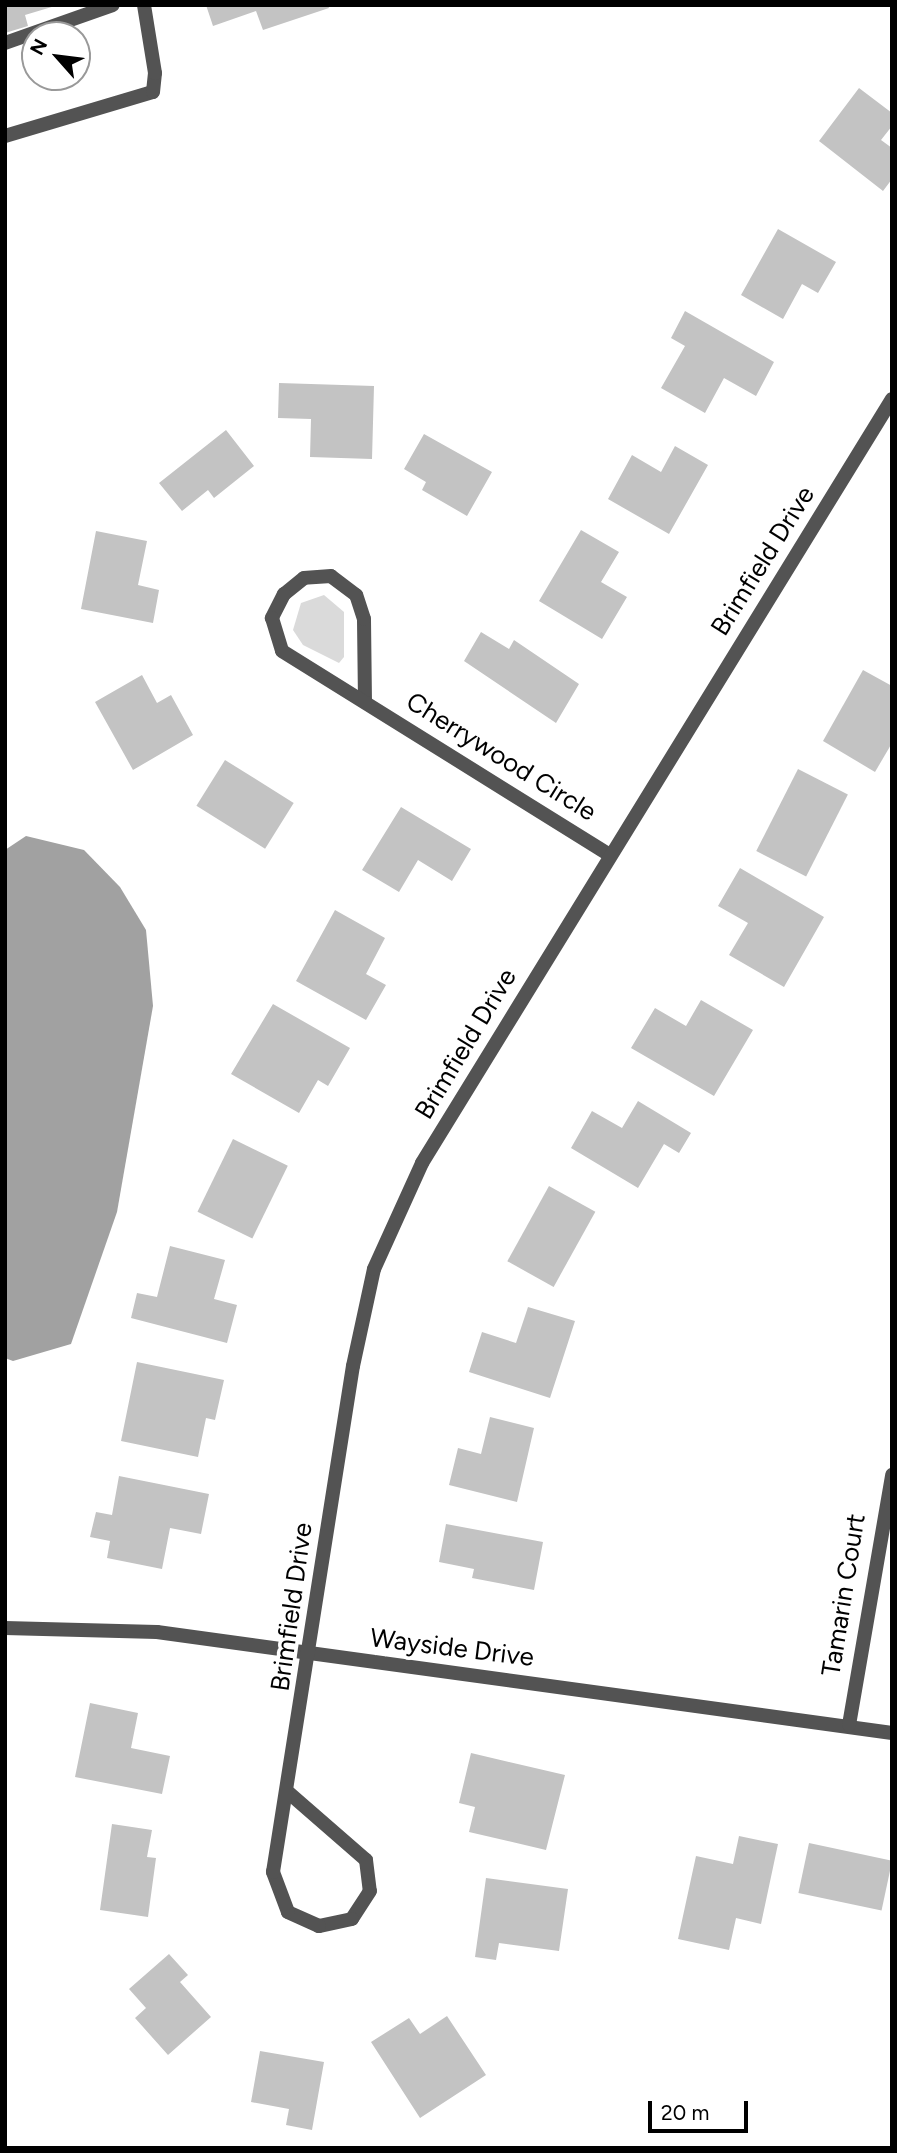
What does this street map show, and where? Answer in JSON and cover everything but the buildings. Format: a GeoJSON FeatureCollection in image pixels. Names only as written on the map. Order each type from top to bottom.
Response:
{"type":"FeatureCollection","features":[{"type":"Feature","properties":{"kind":"street"},"geometry":{"type":"LineString","coordinates":[[5,43],[113,5]]}},
{"type":"Feature","properties":{"kind":"street"},"geometry":{"type":"LineString","coordinates":[[5,136],[153,92],[155,73],[144,5]]}},
{"type":"Feature","properties":{"kind":"street","name":"Brimfield Drive"},"geometry":{"type":"LineString","coordinates":[[289,1793],[366,1860],[370,1891],[352,1919],[318,1926],[288,1912],[273,1872],[289,1793],[353,1366],[374,1269],[422,1163],[892,399]]}},
{"type":"Feature","properties":{"kind":"street","name":"Cherrywood Circle"},"geometry":{"type":"LineString","coordinates":[[365,702],[364,619],[356,595],[331,576],[304,578],[277,605],[272,618],[276,642],[296,662],[610,855]]}},
{"type":"Feature","properties":{"kind":"street","name":"Tamarin Court"},"geometry":{"type":"LineString","coordinates":[[849,1725],[892,1475]]}},
{"type":"Feature","properties":{"kind":"street","name":"Wayside Drive"},"geometry":{"type":"LineString","coordinates":[[5,1628],[157,1632],[892,1733]]}},
{"type":"Feature","properties":{"kind":"shaded area"},"geometry":{"type":"Polygon","coordinates":[[[324,595],[344,612],[344,657],[339,663],[303,645],[293,630],[301,603],[324,595]]]}},
{"type":"Feature","properties":{"kind":"shaded area"},"geometry":{"type":"Polygon","coordinates":[[[26,836],[84,850],[120,887],[146,930],[153,1006],[117,1212],[71,1344],[13,1361],[5,1358],[5,850],[26,836]]]}}]}
